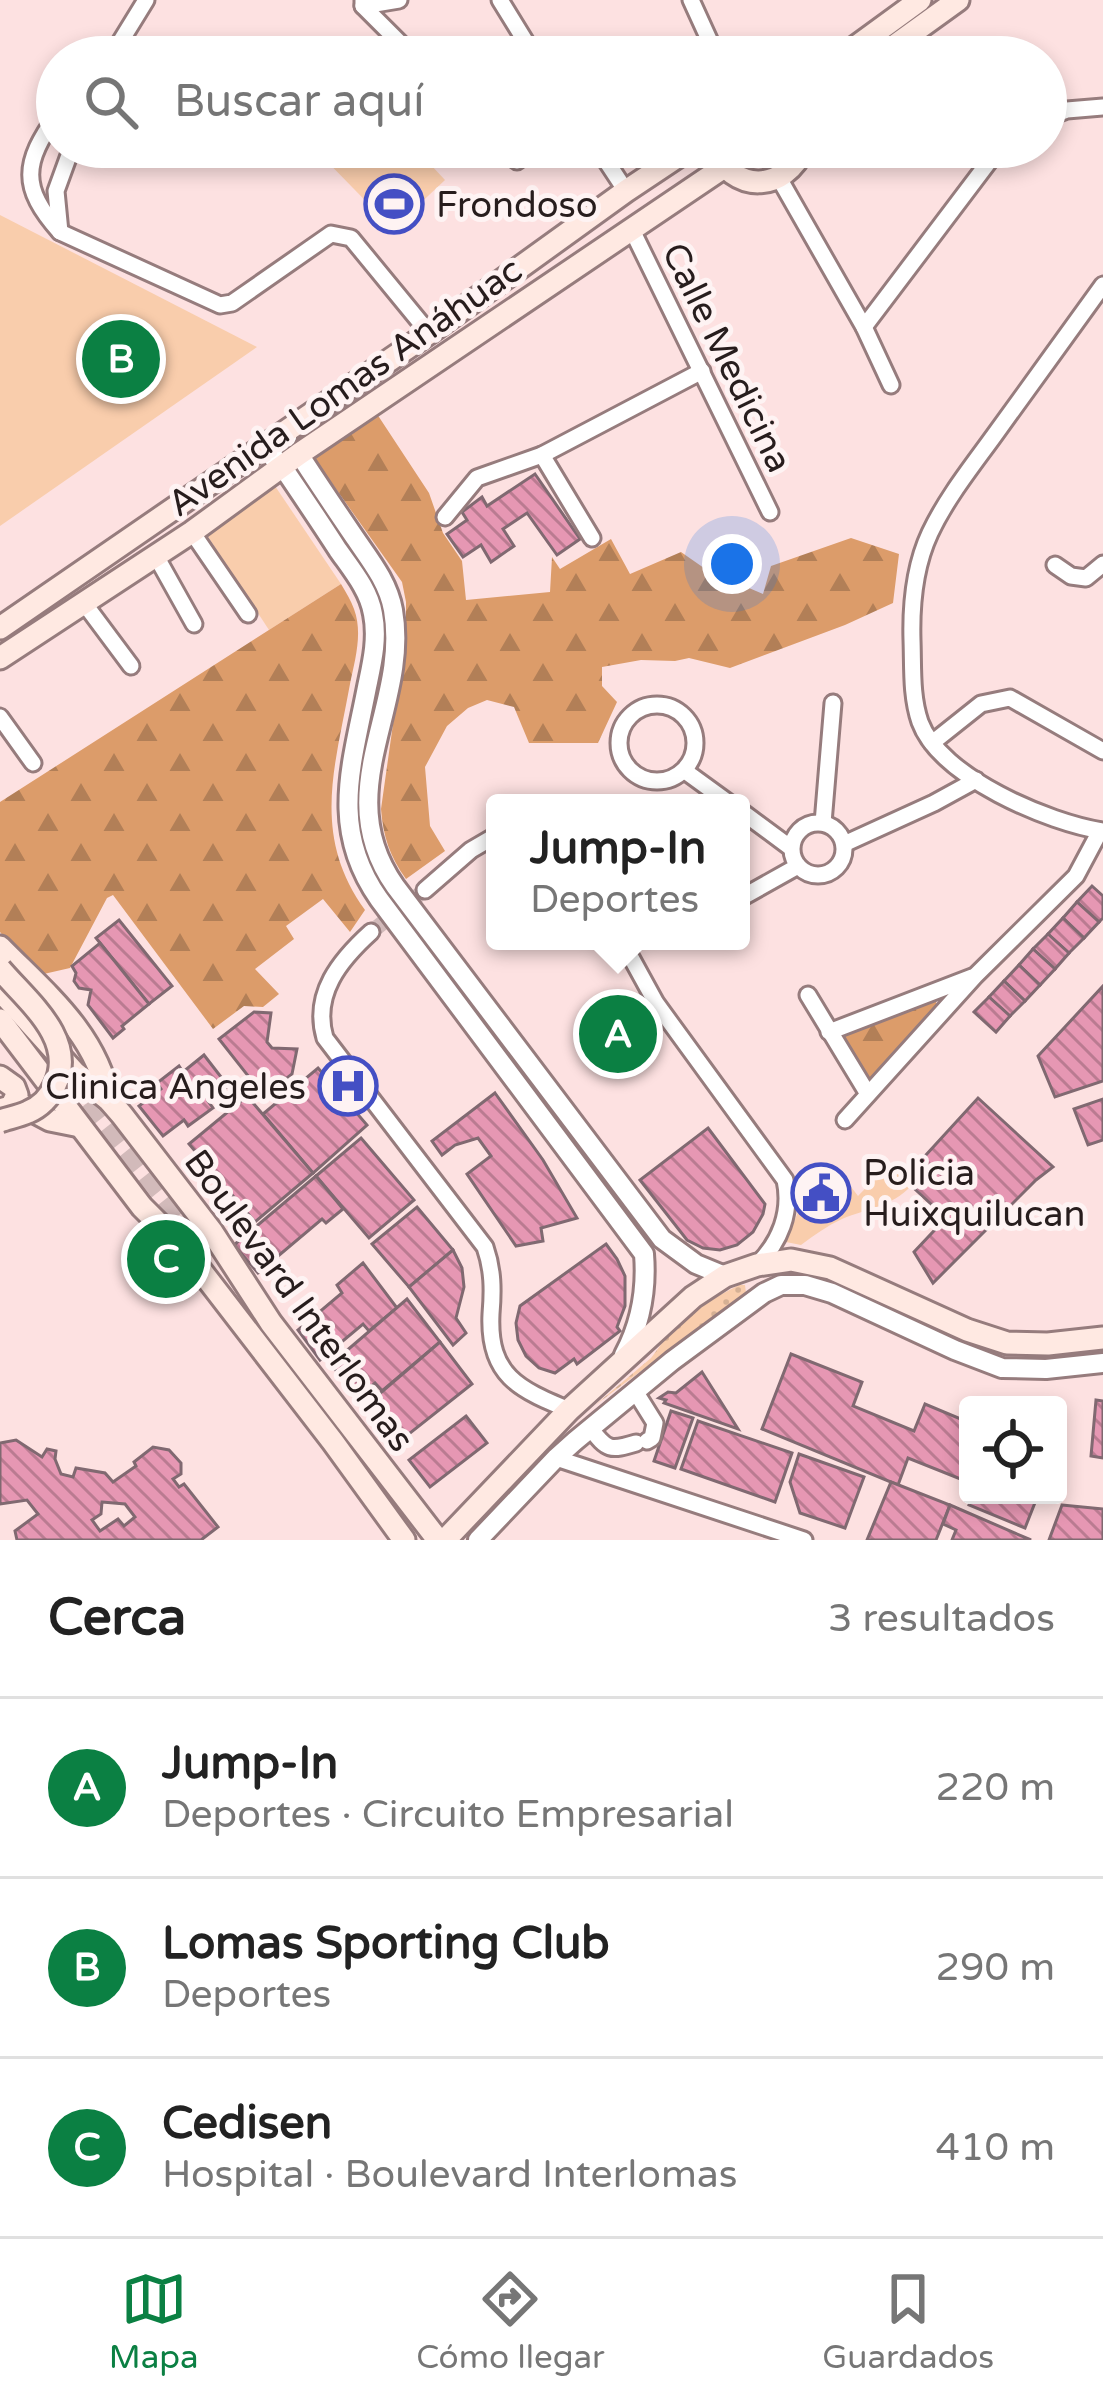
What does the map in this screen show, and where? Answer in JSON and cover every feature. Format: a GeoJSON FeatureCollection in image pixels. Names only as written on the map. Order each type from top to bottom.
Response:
{"type":"FeatureCollection","features":[{"type":"Feature","properties":{"kind":"main road"},"geometry":{"type":"LineString","coordinates":[[871,36],[920,0]]}},
{"type":"Feature","properties":{"kind":"main road"},"geometry":{"type":"LineString","coordinates":[[908,36],[958,0]]}},
{"type":"Feature","properties":{"kind":"main road","name":"Avenida Lomas Anáhuac"},"geometry":{"type":"LineString","coordinates":[[0,628],[660,168]]}},
{"type":"Feature","properties":{"kind":"main road","name":"Avenida Lomas Anáhuac"},"geometry":{"type":"LineString","coordinates":[[0,658],[631,228],[705,168]]}},
{"type":"Feature","properties":{"kind":"main road"},"geometry":{"type":"LineString","coordinates":[[733,168],[749,181],[779,178],[792,168]]}},
{"type":"Feature","properties":{"kind":"main road","name":"Boulevard Interlomas"},"geometry":{"type":"LineString","coordinates":[[0,947],[93,1049],[110,1100]]}},
{"type":"Feature","properties":{"kind":"main road"},"geometry":{"type":"LineString","coordinates":[[0,969],[54,1034],[61,1063],[57,1082],[45,1101],[27,1113],[0,1121]]}},
{"type":"Feature","properties":{"kind":"main road","name":"Boulevard Interlomas"},"geometry":{"type":"LineString","coordinates":[[0,990],[75,1073],[110,1100],[212,1232],[271,1323],[442,1540]]}},
{"type":"Feature","properties":{"kind":"main road","name":"Boulevard Interlomas"},"geometry":{"type":"LineString","coordinates":[[0,1020],[142,1207],[175,1260],[391,1540]]}},
{"type":"Feature","properties":{"kind":"main road"},"geometry":{"type":"LineString","coordinates":[[0,1077],[17,1095],[8,1106],[80,1126]]}},
{"type":"Feature","properties":{"kind":"main road","name":"Boulevard Interlomas"},"geometry":{"type":"LineString","coordinates":[[142,1207],[193,1246],[404,1540]]}},
{"type":"Feature","properties":{"kind":"main road"},"geometry":{"type":"LineString","coordinates":[[193,1246],[271,1323]]}},
{"type":"Feature","properties":{"kind":"main road"},"geometry":{"type":"LineString","coordinates":[[442,1540],[569,1410],[693,1297],[725,1276],[757,1264],[791,1261],[830,1268],[1007,1343],[1103,1338]]}},
{"type":"Feature","properties":{"kind":"street"},"geometry":{"type":"LineString","coordinates":[[124,36],[146,0]]}},
{"type":"Feature","properties":{"kind":"street"},"geometry":{"type":"LineString","coordinates":[[363,3],[400,0]]}},
{"type":"Feature","properties":{"kind":"street"},"geometry":{"type":"LineString","coordinates":[[500,0],[523,36]]}},
{"type":"Feature","properties":{"kind":"street"},"geometry":{"type":"LineString","coordinates":[[691,0],[707,36]]}},
{"type":"Feature","properties":{"kind":"street"},"geometry":{"type":"LineString","coordinates":[[363,3],[394,36]]}},
{"type":"Feature","properties":{"kind":"street"},"geometry":{"type":"LineString","coordinates":[[1067,110],[1103,106]]}},
{"type":"Feature","properties":{"kind":"street"},"geometry":{"type":"LineString","coordinates":[[36,150],[31,189],[41,211],[60,232],[220,305],[232,303],[332,234],[342,235],[351,238],[429,333]]}},
{"type":"Feature","properties":{"kind":"street"},"geometry":{"type":"LineString","coordinates":[[60,232],[56,190],[64,168]]}},
{"type":"Feature","properties":{"kind":"street"},"geometry":{"type":"LineString","coordinates":[[610,168],[626,191]]}},
{"type":"Feature","properties":{"kind":"street"},"geometry":{"type":"LineString","coordinates":[[864,327],[984,168]]}},
{"type":"Feature","properties":{"kind":"street"},"geometry":{"type":"LineString","coordinates":[[779,178],[864,327],[891,385]]}},
{"type":"Feature","properties":{"kind":"street"},"geometry":{"type":"LineString","coordinates":[[31,189],[56,190]]}},
{"type":"Feature","properties":{"kind":"street","name":"Calle Medicina"},"geometry":{"type":"LineString","coordinates":[[631,228],[770,512]]}},
{"type":"Feature","properties":{"kind":"street"},"geometry":{"type":"LineString","coordinates":[[845,1120],[975,976],[1076,876],[1102,831],[1071,825],[976,780],[932,743],[920,723],[913,685],[912,632],[914,588],[930,533],[959,484],[1103,285]]}},
{"type":"Feature","properties":{"kind":"street"},"geometry":{"type":"LineString","coordinates":[[445,517],[477,478],[542,455],[703,371]]}},
{"type":"Feature","properties":{"kind":"street"},"geometry":{"type":"LineString","coordinates":[[305,418],[303,428],[278,442],[272,450],[274,459],[290,460],[381,578],[393,610],[393,658],[368,797],[369,830],[378,860],[662,1239],[696,1264],[725,1276]]}},
{"type":"Feature","properties":{"kind":"street"},"geometry":{"type":"LineString","coordinates":[[542,455],[592,538]]}},
{"type":"Feature","properties":{"kind":"street"},"geometry":{"type":"LineString","coordinates":[[290,460],[374,614],[373,656],[347,796],[353,852],[379,899],[644,1254],[641,1314],[618,1365]]}},
{"type":"Feature","properties":{"kind":"street"},"geometry":{"type":"LineString","coordinates":[[191,532],[248,614]]}},
{"type":"Feature","properties":{"kind":"street"},"geometry":{"type":"LineString","coordinates":[[156,556],[194,624]]}},
{"type":"Feature","properties":{"kind":"street"},"geometry":{"type":"LineString","coordinates":[[1055,565],[1071,576],[1086,578],[1103,564]]}},
{"type":"Feature","properties":{"kind":"street"},"geometry":{"type":"LineString","coordinates":[[84,602],[131,666]]}},
{"type":"Feature","properties":{"kind":"street"},"geometry":{"type":"LineString","coordinates":[[932,743],[981,704],[1010,698],[1103,751]]}},
{"type":"Feature","properties":{"kind":"street"},"geometry":{"type":"LineString","coordinates":[[823,823],[832,703]]}},
{"type":"Feature","properties":{"kind":"street"},"geometry":{"type":"LineString","coordinates":[[647,705],[668,705],[686,716],[695,733],[695,753],[685,771],[668,781],[647,781],[629,770],[620,753],[620,733],[630,715],[647,705]]}},
{"type":"Feature","properties":{"kind":"street"},"geometry":{"type":"LineString","coordinates":[[0,718],[33,764]]}},
{"type":"Feature","properties":{"kind":"street"},"geometry":{"type":"LineString","coordinates":[[685,771],[717,794]]}},
{"type":"Feature","properties":{"kind":"street"},"geometry":{"type":"LineString","coordinates":[[844,844],[976,780]]}},
{"type":"Feature","properties":{"kind":"street"},"geometry":{"type":"LineString","coordinates":[[750,818],[791,848],[798,866],[809,874],[823,875],[835,869],[843,858],[844,844],[837,830],[823,823],[808,824],[796,833],[791,848]]}},
{"type":"Feature","properties":{"kind":"street"},"geometry":{"type":"LineString","coordinates":[[424,890],[486,841]]}},
{"type":"Feature","properties":{"kind":"street"},"geometry":{"type":"LineString","coordinates":[[750,893],[798,866]]}},
{"type":"Feature","properties":{"kind":"street"},"geometry":{"type":"LineString","coordinates":[[371,932],[336,967],[321,1021],[325,1039],[485,1247],[492,1266],[491,1346],[499,1362],[530,1394],[569,1410]]}},
{"type":"Feature","properties":{"kind":"street"},"geometry":{"type":"LineString","coordinates":[[627,950],[656,1003],[785,1180],[785,1219],[774,1245],[757,1264]]}},
{"type":"Feature","properties":{"kind":"street"},"geometry":{"type":"LineString","coordinates":[[829,1032],[975,976]]}},
{"type":"Feature","properties":{"kind":"street"},"geometry":{"type":"LineString","coordinates":[[808,995],[868,1094]]}},
{"type":"Feature","properties":{"kind":"street"},"geometry":{"type":"LineString","coordinates":[[478,1540],[556,1458],[635,1391],[764,1293],[790,1284],[832,1293],[1002,1368],[1103,1363]]}},
{"type":"Feature","properties":{"kind":"street"},"geometry":{"type":"LineString","coordinates":[[590,1429],[604,1446],[617,1449],[652,1438],[655,1423],[635,1391]]}},
{"type":"Feature","properties":{"kind":"street"},"geometry":{"type":"LineString","coordinates":[[556,1458],[804,1540]]}},
{"type":"Feature","properties":{"kind":"shaded area","name":"Frondoso"},"geometry":{"type":"Polygon","coordinates":[[[333,168],[434,168],[445,180],[393,229],[333,168]]]}},
{"type":"Feature","properties":{"kind":"shaded area"},"geometry":{"type":"Polygon","coordinates":[[[0,215],[257,347],[0,526],[0,215]]]}},
{"type":"Feature","properties":{"kind":"shaded area"},"geometry":{"type":"Polygon","coordinates":[[[273,483],[341,584],[269,630],[205,532],[273,483]]]}},
{"type":"Feature","properties":{"kind":"shaded area"},"geometry":{"type":"Polygon","coordinates":[[[888,1165],[911,1186],[903,1193],[836,1222],[801,1245],[786,1242],[800,1207],[804,1170],[839,1171],[858,1196],[888,1165]]]}},
{"type":"Feature","properties":{"kind":"shaded area"},"geometry":{"type":"Polygon","coordinates":[[[745,1285],[746,1293],[594,1406],[651,1358],[674,1327],[701,1305],[745,1285]]]}},
{"type":"Feature","properties":{"kind":"green space"},"geometry":{"type":"Polygon","coordinates":[[[377,414],[429,493],[443,533],[462,561],[466,600],[550,592],[552,557],[560,569],[611,539],[630,574],[681,552],[714,575],[727,554],[744,563],[735,582],[763,594],[771,566],[851,538],[899,554],[893,603],[730,668],[689,658],[602,667],[602,686],[617,702],[598,743],[529,743],[514,707],[487,700],[468,708],[447,726],[425,767],[430,826],[445,851],[406,879],[388,846],[381,809],[406,632],[402,582],[314,458],[377,414]]]}},
{"type":"Feature","properties":{"kind":"green space"},"geometry":{"type":"Polygon","coordinates":[[[341,584],[358,627],[332,800],[338,855],[365,910],[350,932],[323,899],[286,926],[294,939],[255,969],[279,994],[263,1007],[244,1006],[213,1029],[113,895],[107,898],[70,968],[35,976],[0,932],[0,802],[341,584]]]}},
{"type":"Feature","properties":{"kind":"green space"},"geometry":{"type":"Polygon","coordinates":[[[933,993],[940,1014],[868,1093],[829,1032],[933,993]]]}},
{"type":"Feature","properties":{"kind":"building"},"geometry":{"type":"Polygon","coordinates":[[[535,474],[580,539],[557,555],[527,513],[503,529],[514,546],[491,562],[481,545],[463,557],[447,534],[467,520],[462,512],[482,497],[487,506],[535,474]]]}},
{"type":"Feature","properties":{"kind":"building"},"geometry":{"type":"Polygon","coordinates":[[[1092,886],[1103,896],[1099,922],[1077,902],[1092,886]]]}},
{"type":"Feature","properties":{"kind":"building"},"geometry":{"type":"Polygon","coordinates":[[[1077,902],[1099,922],[1084,938],[1063,918],[1077,902]]]}},
{"type":"Feature","properties":{"kind":"building"},"geometry":{"type":"Polygon","coordinates":[[[1063,918],[1084,938],[1069,953],[1048,934],[1063,918]]]}},
{"type":"Feature","properties":{"kind":"building"},"geometry":{"type":"Polygon","coordinates":[[[119,920],[172,986],[149,1004],[96,938],[119,920]]]}},
{"type":"Feature","properties":{"kind":"building"},"geometry":{"type":"Polygon","coordinates":[[[1048,934],[1069,953],[1055,969],[1033,949],[1048,934]]]}},
{"type":"Feature","properties":{"kind":"building"},"geometry":{"type":"Polygon","coordinates":[[[100,943],[149,1004],[113,1038],[88,1005],[91,990],[79,988],[74,981],[72,966],[100,943]]]}},
{"type":"Feature","properties":{"kind":"building"},"geometry":{"type":"Polygon","coordinates":[[[1033,949],[1055,969],[1040,985],[1019,965],[1033,949]]]}},
{"type":"Feature","properties":{"kind":"building"},"geometry":{"type":"Polygon","coordinates":[[[1019,965],[1040,985],[1025,1001],[1004,981],[1019,965]]]}},
{"type":"Feature","properties":{"kind":"building"},"geometry":{"type":"Polygon","coordinates":[[[1004,981],[1025,1001],[1010,1016],[989,997],[1004,981]]]}},
{"type":"Feature","properties":{"kind":"building"},"geometry":{"type":"Polygon","coordinates":[[[1103,986],[1103,1081],[1055,1097],[1038,1056],[1103,986]]]}},
{"type":"Feature","properties":{"kind":"building"},"geometry":{"type":"Polygon","coordinates":[[[989,997],[1010,1016],[996,1032],[974,1012],[989,997]]]}},
{"type":"Feature","properties":{"kind":"building"},"geometry":{"type":"Polygon","coordinates":[[[254,1012],[271,1013],[267,1042],[272,1048],[297,1049],[292,1074],[264,1096],[219,1039],[254,1012]]]}},
{"type":"Feature","properties":{"kind":"building"},"geometry":{"type":"Polygon","coordinates":[[[204,1055],[228,1086],[208,1101],[213,1108],[188,1126],[184,1120],[163,1136],[139,1106],[161,1089],[157,1083],[179,1066],[183,1072],[204,1055]]]}},
{"type":"Feature","properties":{"kind":"building"},"geometry":{"type":"Polygon","coordinates":[[[318,1068],[367,1125],[313,1173],[263,1114],[318,1068]]]}},
{"type":"Feature","properties":{"kind":"building"},"geometry":{"type":"Polygon","coordinates":[[[495,1093],[577,1218],[541,1228],[543,1241],[516,1246],[467,1174],[491,1156],[478,1138],[442,1155],[432,1141],[495,1093]]]}},
{"type":"Feature","properties":{"kind":"building"},"geometry":{"type":"Polygon","coordinates":[[[247,1096],[313,1173],[255,1222],[189,1144],[247,1096]]]}},
{"type":"Feature","properties":{"kind":"building"},"geometry":{"type":"Polygon","coordinates":[[[978,1098],[1053,1167],[933,1283],[914,1252],[946,1218],[904,1179],[978,1098]]]}},
{"type":"Feature","properties":{"kind":"building"},"geometry":{"type":"Polygon","coordinates":[[[1103,1099],[1103,1140],[1088,1145],[1074,1109],[1103,1099]]]}},
{"type":"Feature","properties":{"kind":"building"},"geometry":{"type":"Polygon","coordinates":[[[708,1128],[765,1204],[753,1232],[737,1245],[720,1250],[687,1240],[640,1180],[708,1128]]]}},
{"type":"Feature","properties":{"kind":"building"},"geometry":{"type":"Polygon","coordinates":[[[361,1138],[414,1200],[369,1238],[316,1176],[361,1138]]]}},
{"type":"Feature","properties":{"kind":"building"},"geometry":{"type":"Polygon","coordinates":[[[316,1176],[343,1209],[326,1223],[322,1219],[258,1273],[234,1245],[316,1176]]]}},
{"type":"Feature","properties":{"kind":"building","name":"Policia Huixquilucan"},"geometry":{"type":"Polygon","coordinates":[[[829,1180],[831,1206],[812,1207],[811,1181],[829,1180]]]}},
{"type":"Feature","properties":{"kind":"building"},"geometry":{"type":"Polygon","coordinates":[[[417,1207],[453,1250],[409,1287],[372,1244],[417,1207]]]}},
{"type":"Feature","properties":{"kind":"building"},"geometry":{"type":"Polygon","coordinates":[[[606,1244],[625,1276],[620,1331],[577,1364],[574,1359],[555,1373],[539,1368],[518,1340],[520,1306],[606,1244]]]}},
{"type":"Feature","properties":{"kind":"building"},"geometry":{"type":"Polygon","coordinates":[[[453,1250],[464,1287],[456,1318],[466,1333],[453,1345],[409,1287],[453,1250]]]}},
{"type":"Feature","properties":{"kind":"building"},"geometry":{"type":"Polygon","coordinates":[[[363,1263],[397,1308],[369,1331],[363,1324],[320,1360],[298,1330],[342,1293],[337,1285],[363,1263]]]}},
{"type":"Feature","properties":{"kind":"building"},"geometry":{"type":"Polygon","coordinates":[[[407,1299],[440,1342],[382,1391],[375,1383],[357,1398],[331,1364],[407,1299]]]}},
{"type":"Feature","properties":{"kind":"building"},"geometry":{"type":"Polygon","coordinates":[[[440,1342],[472,1384],[395,1445],[364,1407],[440,1342]]]}},
{"type":"Feature","properties":{"kind":"building"},"geometry":{"type":"Polygon","coordinates":[[[791,1354],[862,1382],[853,1406],[914,1431],[925,1404],[959,1418],[959,1478],[908,1458],[898,1485],[762,1429],[791,1354]]]}},
{"type":"Feature","properties":{"kind":"building"},"geometry":{"type":"Polygon","coordinates":[[[702,1372],[738,1429],[659,1398],[676,1393],[702,1372]]]}},
{"type":"Feature","properties":{"kind":"building"},"geometry":{"type":"Polygon","coordinates":[[[1096,1400],[1103,1401],[1103,1458],[1091,1456],[1096,1400]]]}},
{"type":"Feature","properties":{"kind":"building"},"geometry":{"type":"Polygon","coordinates":[[[671,1411],[693,1418],[675,1468],[654,1461],[671,1411]]]}},
{"type":"Feature","properties":{"kind":"building"},"geometry":{"type":"Polygon","coordinates":[[[466,1416],[487,1443],[430,1487],[409,1460],[466,1416]]]}},
{"type":"Feature","properties":{"kind":"building"},"geometry":{"type":"Polygon","coordinates":[[[698,1421],[792,1453],[775,1502],[681,1469],[698,1421]]]}},
{"type":"Feature","properties":{"kind":"building"},"geometry":{"type":"Polygon","coordinates":[[[16,1440],[42,1457],[47,1449],[56,1451],[61,1474],[73,1477],[76,1468],[105,1473],[113,1482],[153,1447],[169,1450],[181,1463],[181,1474],[173,1479],[179,1487],[184,1484],[218,1527],[201,1540],[17,1540],[15,1531],[38,1514],[27,1500],[0,1504],[0,1443],[16,1440]],[[102,1502],[101,1514],[92,1520],[100,1531],[118,1519],[124,1526],[135,1517],[125,1504],[102,1502]]]}},
{"type":"Feature","properties":{"kind":"building"},"geometry":{"type":"Polygon","coordinates":[[[799,1454],[864,1477],[845,1528],[800,1513],[790,1482],[799,1454]]]}},
{"type":"Feature","properties":{"kind":"building"},"geometry":{"type":"Polygon","coordinates":[[[891,1482],[950,1505],[936,1540],[867,1540],[891,1482]]]}},
{"type":"Feature","properties":{"kind":"building"},"geometry":{"type":"Polygon","coordinates":[[[969,1504],[1034,1504],[1025,1528],[969,1504]]]}},
{"type":"Feature","properties":{"kind":"building"},"geometry":{"type":"Polygon","coordinates":[[[950,1505],[1031,1540],[952,1540],[956,1530],[943,1524],[950,1505]]]}},
{"type":"Feature","properties":{"kind":"building"},"geometry":{"type":"Polygon","coordinates":[[[1062,1505],[1103,1509],[1103,1540],[1049,1540],[1062,1505]]]}},
{"type":"Feature","properties":{"kind":"tunnel"},"geometry":{"type":"LineString","coordinates":[[371,932],[425,890]]}},
{"type":"Feature","properties":{"kind":"tunnel"},"geometry":{"type":"LineString","coordinates":[[70,1077],[200,1241]]}},
{"type":"Feature","properties":{"kind":"place","name":"Frondoso"},"geometry":{"type":"Point","coordinates":[394,204]}},
{"type":"Feature","properties":{"kind":"place","name":"Lomas Sporting Club"},"geometry":{"type":"Point","coordinates":[121,359]}},
{"type":"Feature","properties":{"kind":"place","name":"Jump-In"},"geometry":{"type":"Point","coordinates":[618,1034]}},
{"type":"Feature","properties":{"kind":"place","name":"Clinica Angeles"},"geometry":{"type":"Point","coordinates":[348,1086]}},
{"type":"Feature","properties":{"kind":"place","name":"Policia Huixquilucan"},"geometry":{"type":"Point","coordinates":[821,1193]}},
{"type":"Feature","properties":{"kind":"place","name":"Cedisen"},"geometry":{"type":"Point","coordinates":[166,1259]}}]}
